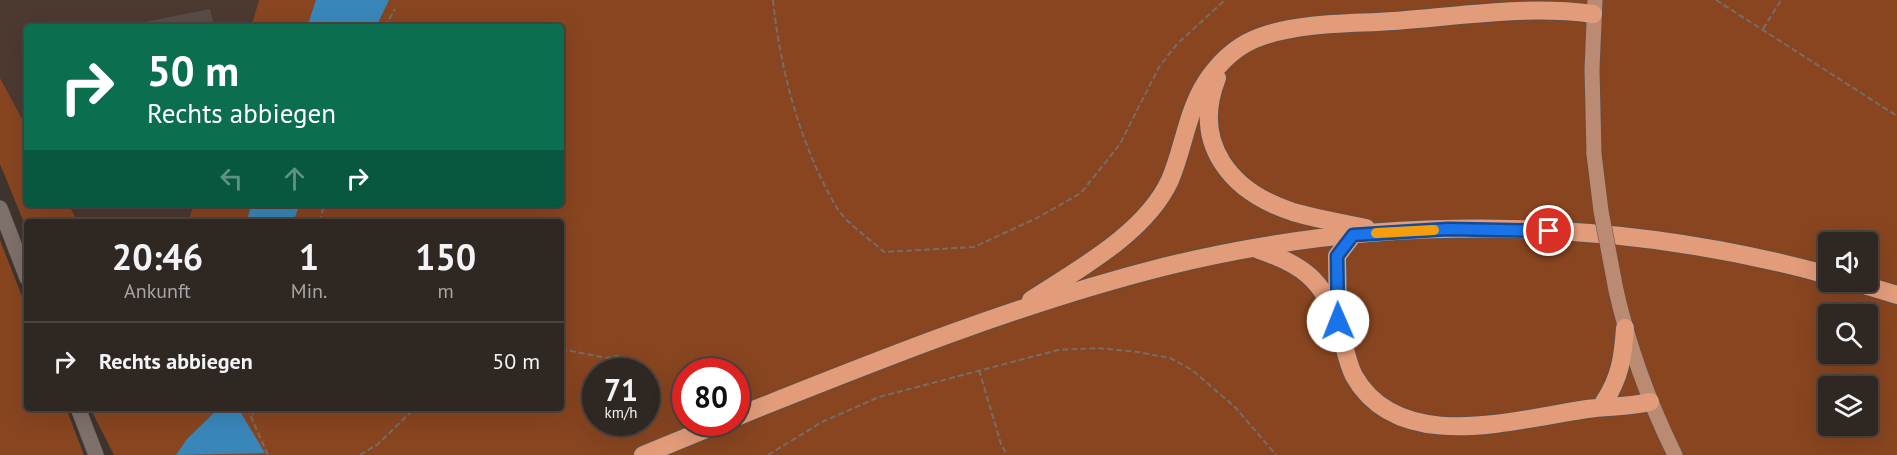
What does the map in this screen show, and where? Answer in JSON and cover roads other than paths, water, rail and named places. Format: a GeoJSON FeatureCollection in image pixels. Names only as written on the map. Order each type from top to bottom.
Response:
{"type":"FeatureCollection","features":[{"type":"Feature","properties":{"kind":"highway"},"geometry":{"type":"LineString","coordinates":[[1009,314],[1094,259],[1155,205],[1174,171],[1192,108],[1212,74],[1243,45],[1258,37],[1296,28],[1558,4],[1594,7]]}},
{"type":"Feature","properties":{"kind":"highway"},"geometry":{"type":"LineString","coordinates":[[1225,60],[1213,88],[1208,116],[1215,151],[1227,170],[1251,193],[1281,207],[1382,232]]}},
{"type":"Feature","properties":{"kind":"highway"},"geometry":{"type":"LineString","coordinates":[[750,411],[845,373],[1009,314],[1163,267],[1254,248],[1353,235],[1382,232],[1499,229],[1592,234],[1729,252],[1818,273]]}},
{"type":"Feature","properties":{"kind":"highway"},"geometry":{"type":"LineString","coordinates":[[1338,321],[1337,256],[1353,235]]}},
{"type":"Feature","properties":{"kind":"highway"},"geometry":{"type":"LineString","coordinates":[[1254,248],[1290,260],[1304,268],[1322,290],[1338,321],[1353,374],[1362,391],[1388,414],[1418,428],[1451,432],[1477,430],[1596,405],[1625,408],[1648,396]]}},
{"type":"Feature","properties":{"kind":"highway"},"geometry":{"type":"LineString","coordinates":[[1878,289],[1897,295]]}},
{"type":"Feature","properties":{"kind":"highway"},"geometry":{"type":"LineString","coordinates":[[1596,405],[1613,388],[1620,368],[1624,328]]}},
{"type":"Feature","properties":{"kind":"highway"},"geometry":{"type":"LineString","coordinates":[[643,455],[689,436]]}},
{"type":"Feature","properties":{"kind":"main road"},"geometry":{"type":"LineString","coordinates":[[1594,7],[1594,154],[1600,211],[1624,328],[1648,396],[1675,455]]}},
{"type":"Feature","properties":{"kind":"street"},"geometry":{"type":"LineString","coordinates":[[0,208],[24,270]]}},
{"type":"Feature","properties":{"kind":"street"},"geometry":{"type":"LineString","coordinates":[[79,411],[96,455]]}},
{"type":"Feature","properties":{"kind":"water"},"geometry":{"type":"Polygon","coordinates":[[[316,0],[389,0],[377,24],[308,24],[316,0]]]}},
{"type":"Feature","properties":{"kind":"water"},"geometry":{"type":"Polygon","coordinates":[[[250,207],[299,207],[294,219],[248,219],[250,207]]]}},
{"type":"Feature","properties":{"kind":"water"},"geometry":{"type":"Polygon","coordinates":[[[216,411],[240,411],[265,453],[176,455],[187,439],[216,411]]]}}]}
